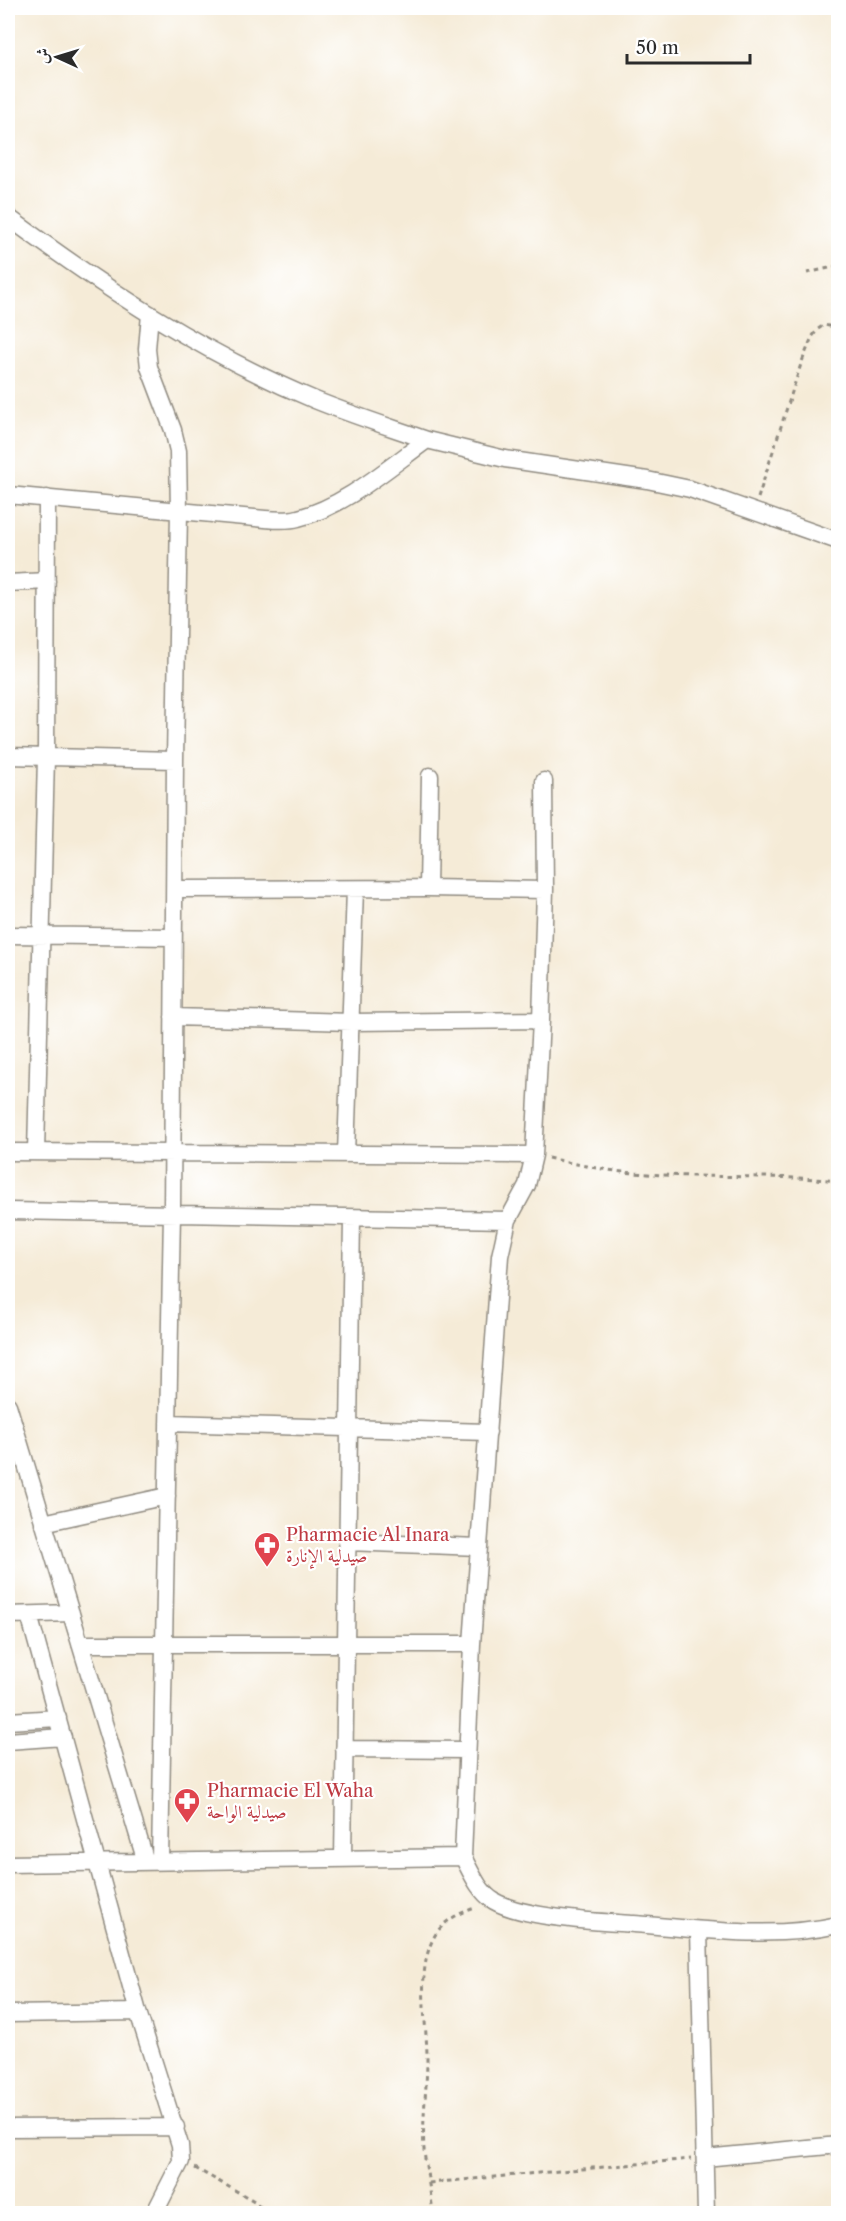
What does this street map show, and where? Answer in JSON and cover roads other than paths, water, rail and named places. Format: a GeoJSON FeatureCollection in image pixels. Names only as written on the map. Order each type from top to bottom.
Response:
{"type":"FeatureCollection","features":[{"type":"Feature","properties":{"kind":"street"},"geometry":{"type":"LineString","coordinates":[[8,217],[78,268],[197,342],[316,400],[427,440],[506,459],[647,480],[690,489],[838,542]]}},
{"type":"Feature","properties":{"kind":"street"},"geometry":{"type":"LineString","coordinates":[[150,314],[147,350],[149,367],[173,430],[178,451],[179,511],[174,760],[172,1214],[167,1496],[164,1643],[153,1862]]}},
{"type":"Feature","properties":{"kind":"street"},"geometry":{"type":"LineString","coordinates":[[8,495],[265,519],[297,519],[329,506],[360,488],[427,440]]}},
{"type":"Feature","properties":{"kind":"street"},"geometry":{"type":"LineString","coordinates":[[36,1152],[43,936],[47,498]]}},
{"type":"Feature","properties":{"kind":"street"},"geometry":{"type":"LineString","coordinates":[[8,583],[47,581]]}},
{"type":"Feature","properties":{"kind":"street"},"geometry":{"type":"LineString","coordinates":[[8,756],[174,760]]}},
{"type":"Feature","properties":{"kind":"street"},"geometry":{"type":"LineString","coordinates":[[428,888],[430,776]]}},
{"type":"Feature","properties":{"kind":"street"},"geometry":{"type":"LineString","coordinates":[[544,781],[545,890],[542,1020],[534,1155],[527,1185],[508,1220],[499,1267],[471,1644],[463,1857],[480,1888],[493,1901],[514,1909],[579,1920],[757,1933],[811,1931],[838,1925]]}},
{"type":"Feature","properties":{"kind":"street"},"geometry":{"type":"LineString","coordinates":[[346,1154],[355,888]]}},
{"type":"Feature","properties":{"kind":"street"},"geometry":{"type":"LineString","coordinates":[[175,889],[545,890]]}},
{"type":"Feature","properties":{"kind":"street"},"geometry":{"type":"LineString","coordinates":[[8,934],[173,937]]}},
{"type":"Feature","properties":{"kind":"street"},"geometry":{"type":"LineString","coordinates":[[173,1017],[351,1022],[542,1020]]}},
{"type":"Feature","properties":{"kind":"street"},"geometry":{"type":"LineString","coordinates":[[8,1152],[534,1155]]}},
{"type":"Feature","properties":{"kind":"street"},"geometry":{"type":"LineString","coordinates":[[8,1211],[508,1220]]}},
{"type":"Feature","properties":{"kind":"street"},"geometry":{"type":"LineString","coordinates":[[343,1859],[352,1218]]}},
{"type":"Feature","properties":{"kind":"street"},"geometry":{"type":"LineString","coordinates":[[8,1405],[80,1644],[153,1862]]}},
{"type":"Feature","properties":{"kind":"street"},"geometry":{"type":"LineString","coordinates":[[168,1423],[488,1432]]}},
{"type":"Feature","properties":{"kind":"street"},"geometry":{"type":"LineString","coordinates":[[43,1523],[167,1496]]}},
{"type":"Feature","properties":{"kind":"street"},"geometry":{"type":"LineString","coordinates":[[347,1542],[478,1547]]}},
{"type":"Feature","properties":{"kind":"street"},"geometry":{"type":"LineString","coordinates":[[8,1615],[71,1613]]}},
{"type":"Feature","properties":{"kind":"street"},"geometry":{"type":"LineString","coordinates":[[29,1615],[138,2012],[176,2127],[181,2161],[154,2214]]}},
{"type":"Feature","properties":{"kind":"street"},"geometry":{"type":"LineString","coordinates":[[80,1644],[471,1644]]}},
{"type":"Feature","properties":{"kind":"street"},"geometry":{"type":"LineString","coordinates":[[8,1721],[57,1718]]}},
{"type":"Feature","properties":{"kind":"street"},"geometry":{"type":"LineString","coordinates":[[8,1742],[63,1737]]}},
{"type":"Feature","properties":{"kind":"street"},"geometry":{"type":"LineString","coordinates":[[344,1749],[467,1750]]}},
{"type":"Feature","properties":{"kind":"street"},"geometry":{"type":"LineString","coordinates":[[8,1864],[463,1857]]}},
{"type":"Feature","properties":{"kind":"street"},"geometry":{"type":"LineString","coordinates":[[699,1930],[706,2214]]}},
{"type":"Feature","properties":{"kind":"street"},"geometry":{"type":"LineString","coordinates":[[8,2014],[138,2012]]}},
{"type":"Feature","properties":{"kind":"street"},"geometry":{"type":"LineString","coordinates":[[8,2128],[176,2127]]}},
{"type":"Feature","properties":{"kind":"street"},"geometry":{"type":"LineString","coordinates":[[705,2158],[838,2145]]}},
{"type":"Feature","properties":{"kind":"place","name":"Pharmacie Al Inara صيدلية الإنارة"},"geometry":{"type":"Point","coordinates":[267,1568]}},
{"type":"Feature","properties":{"kind":"place","name":"Pharmacie El Waha صيدلية الواحة"},"geometry":{"type":"Point","coordinates":[187,1824]}}]}
